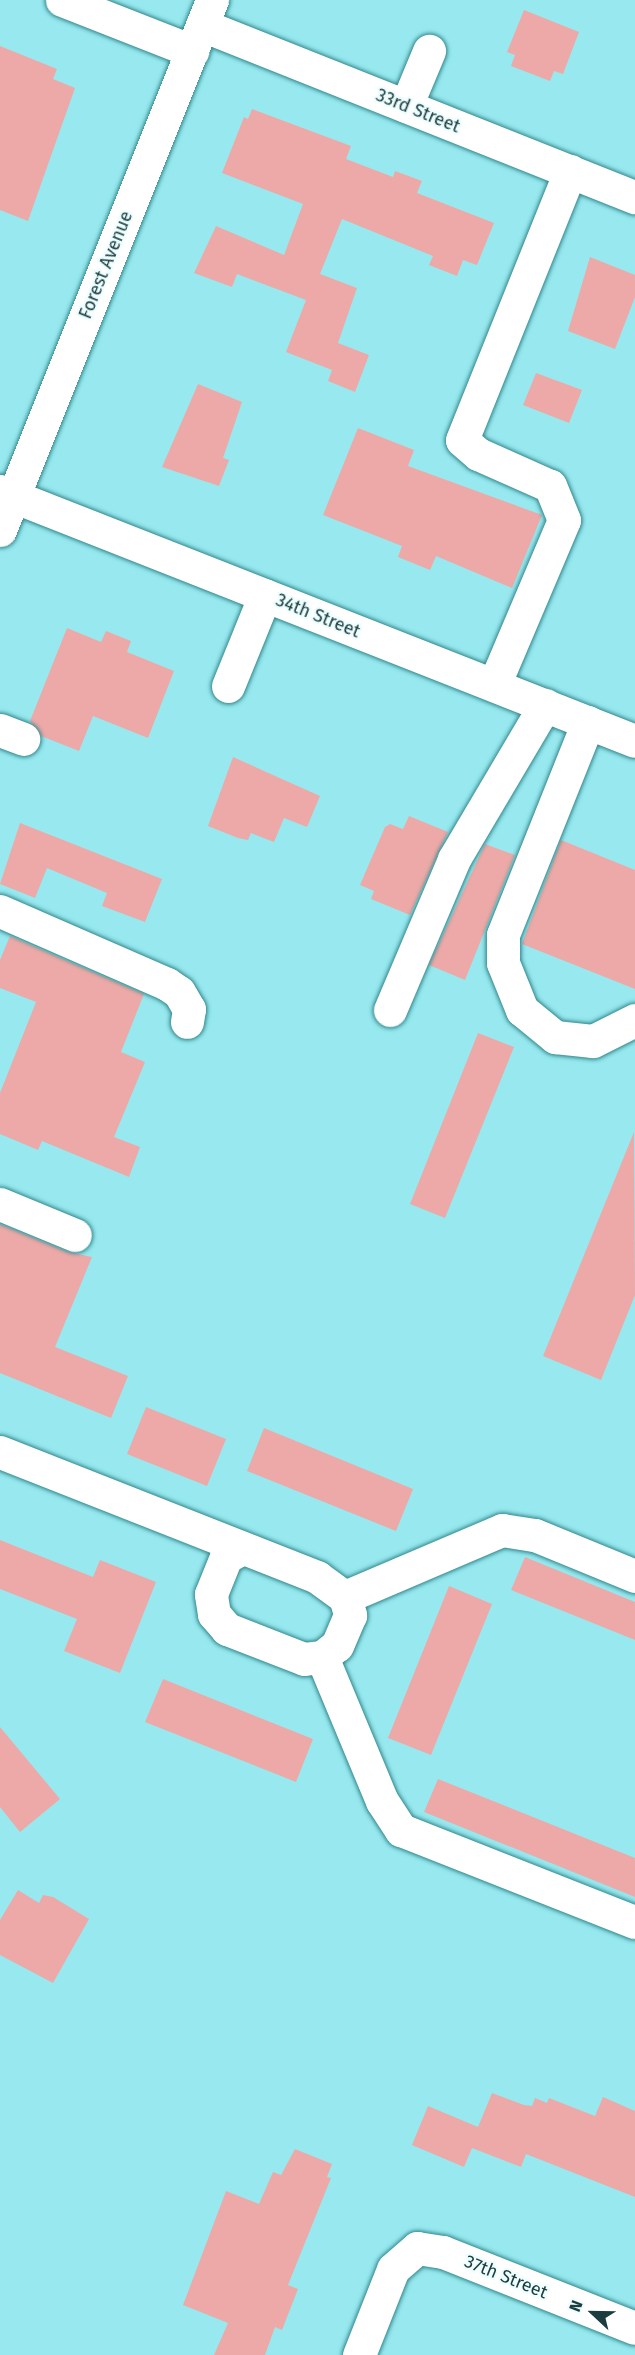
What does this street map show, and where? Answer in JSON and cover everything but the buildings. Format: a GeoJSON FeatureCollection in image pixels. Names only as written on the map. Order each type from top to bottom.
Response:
{"type":"FeatureCollection","features":[{"type":"Feature","properties":{"kind":"street","name":"33rd Street"},"geometry":{"type":"LineString","coordinates":[[62,0],[202,25],[635,197]]}},
{"type":"Feature","properties":{"kind":"street","name":"Forest Avenue"},"geometry":{"type":"LineString","coordinates":[[0,530],[7,493],[202,25]]}},
{"type":"Feature","properties":{"kind":"street"},"geometry":{"type":"LineString","coordinates":[[406,106],[429,51]]}},
{"type":"Feature","properties":{"kind":"street"},"geometry":{"type":"LineString","coordinates":[[494,686],[564,520],[550,486],[478,454],[462,440],[570,171]]}},
{"type":"Feature","properties":{"kind":"street","name":"34th Street"},"geometry":{"type":"LineString","coordinates":[[7,493],[635,741]]}},
{"type":"Feature","properties":{"kind":"street"},"geometry":{"type":"LineString","coordinates":[[228,686],[265,595]]}},
{"type":"Feature","properties":{"kind":"street"},"geometry":{"type":"LineString","coordinates":[[390,1010],[454,859],[545,705]]}},
{"type":"Feature","properties":{"kind":"street"},"geometry":{"type":"LineString","coordinates":[[588,722],[501,945],[512,994],[536,1026],[555,1037],[593,1041],[635,1020]]}},
{"type":"Feature","properties":{"kind":"street"},"geometry":{"type":"LineString","coordinates":[[0,911],[167,984],[179,992],[189,1009],[187,1022]]}},
{"type":"Feature","properties":{"kind":"street"},"geometry":{"type":"LineString","coordinates":[[0,1204],[75,1235]]}},
{"type":"Feature","properties":{"kind":"street"},"geometry":{"type":"LineString","coordinates":[[0,1452],[242,1548],[317,1578],[345,1597],[350,1615],[345,1632],[322,1657],[288,1656],[227,1629],[214,1614],[211,1594],[215,1576],[226,1557],[242,1548]]}},
{"type":"Feature","properties":{"kind":"street"},"geometry":{"type":"LineString","coordinates":[[345,1597],[502,1530],[535,1535],[635,1576]]}},
{"type":"Feature","properties":{"kind":"street"},"geometry":{"type":"LineString","coordinates":[[322,1657],[382,1801],[401,1830],[635,1922]]}},
{"type":"Feature","properties":{"kind":"street","name":"37th Street"},"geometry":{"type":"LineString","coordinates":[[358,2355],[393,2269],[404,2255],[417,2248],[443,2252],[635,2328]]}}]}
